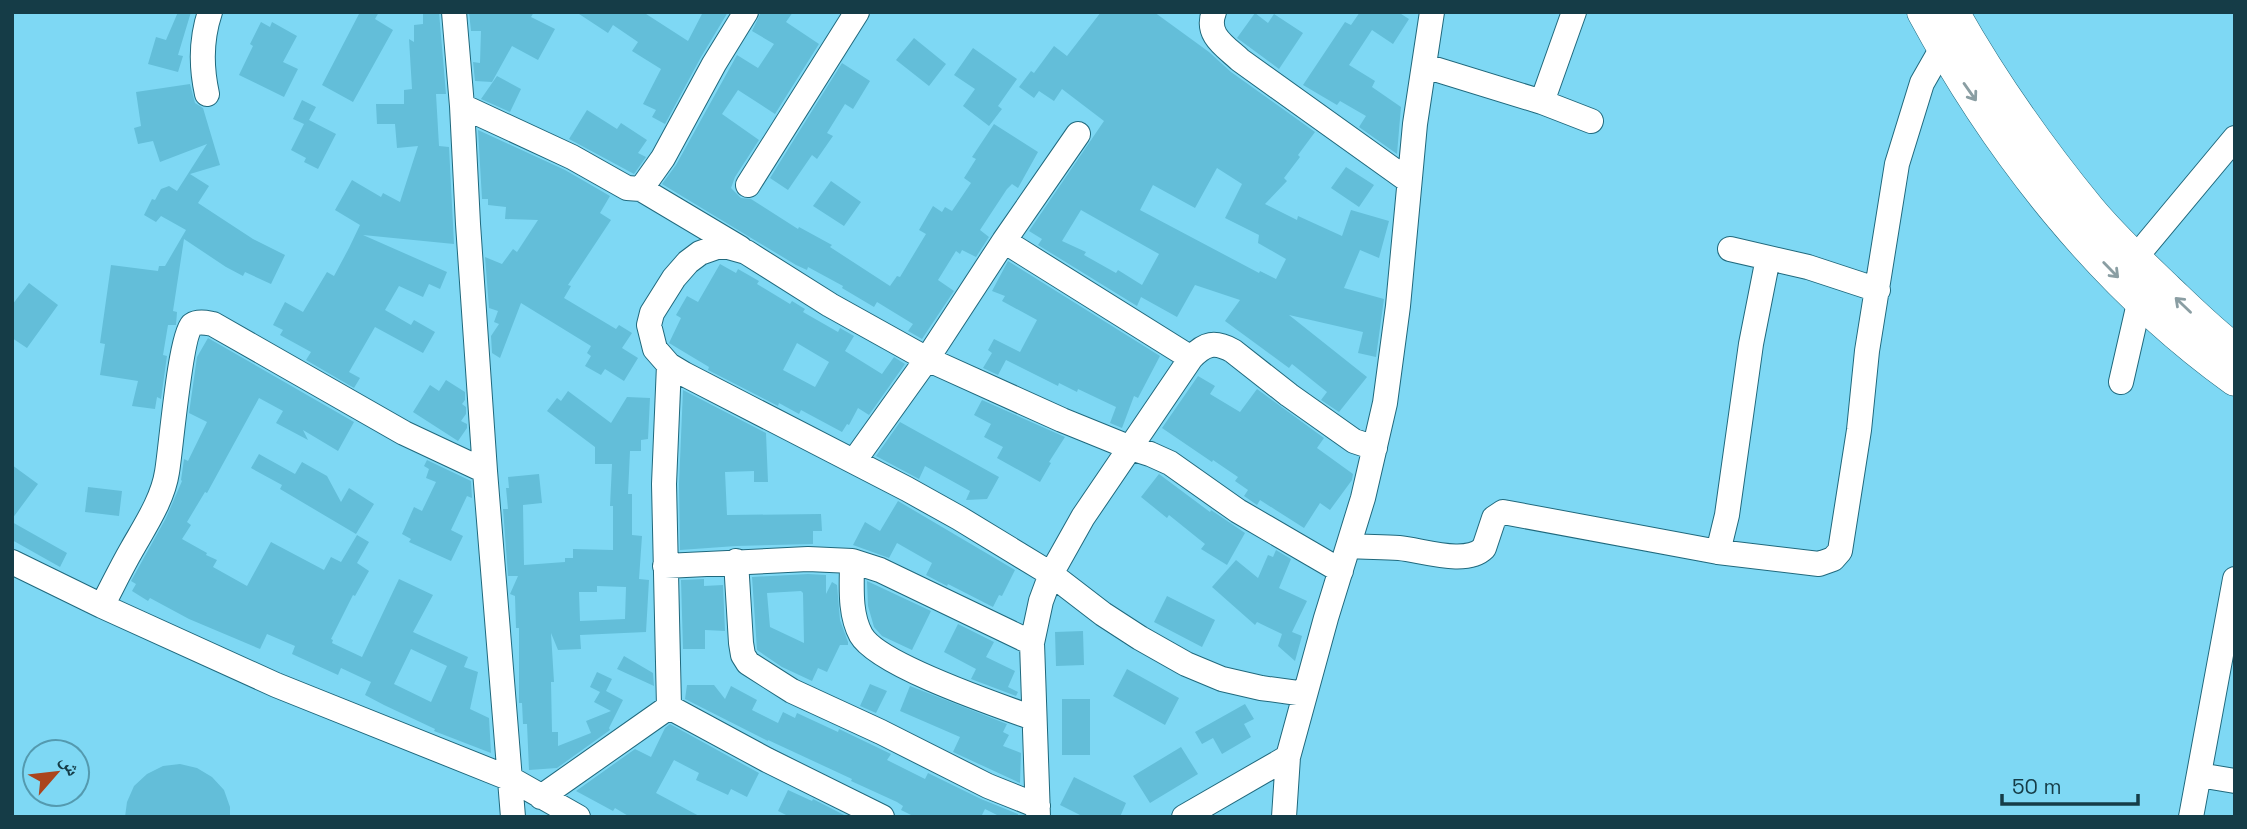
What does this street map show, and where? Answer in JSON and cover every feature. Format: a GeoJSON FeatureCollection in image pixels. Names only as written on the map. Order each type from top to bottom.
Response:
{"type":"FeatureCollection","features":[{"type":"Feature","properties":{"kind":"main road"},"geometry":{"type":"LineString","coordinates":[[1923,12],[1952,66],[2030,178],[2069,225],[2140,299],[2200,355],[2235,380]]}},
{"type":"Feature","properties":{"kind":"main road"},"geometry":{"type":"LineString","coordinates":[[1953,12],[1976,54],[2051,161],[2091,211],[2135,258],[2213,333],[2235,350]]}},
{"type":"Feature","properties":{"kind":"street"},"geometry":{"type":"LineString","coordinates":[[207,94],[202,54],[210,12]]}},
{"type":"Feature","properties":{"kind":"street"},"geometry":{"type":"LineString","coordinates":[[454,12],[485,471],[513,817]]}},
{"type":"Feature","properties":{"kind":"street"},"geometry":{"type":"LineString","coordinates":[[641,189],[663,158],[714,64],[746,12]]}},
{"type":"Feature","properties":{"kind":"street"},"geometry":{"type":"LineString","coordinates":[[748,185],[857,12]]}},
{"type":"Feature","properties":{"kind":"street"},"geometry":{"type":"LineString","coordinates":[[1213,12],[1211,29],[1240,60],[1409,181]]}},
{"type":"Feature","properties":{"kind":"street"},"geometry":{"type":"LineString","coordinates":[[1284,817],[1288,757],[1349,546],[1385,403],[1398,306],[1415,124],[1432,12]]}},
{"type":"Feature","properties":{"kind":"street"},"geometry":{"type":"LineString","coordinates":[[1542,102],[1574,12]]}},
{"type":"Feature","properties":{"kind":"street"},"geometry":{"type":"LineString","coordinates":[[1349,546],[1400,548],[1441,555],[1476,554],[1485,548],[1494,517],[1503,512],[1718,552],[1819,564],[1833,559],[1840,551],[1859,430],[1867,351],[1897,164],[1922,83],[1942,48]]}},
{"type":"Feature","properties":{"kind":"street"},"geometry":{"type":"LineString","coordinates":[[1425,66],[1542,102],[1591,121]]}},
{"type":"Feature","properties":{"kind":"street"},"geometry":{"type":"LineString","coordinates":[[462,106],[572,157],[627,188],[641,189],[830,305],[927,359],[1170,463],[1238,511],[1341,572]]}},
{"type":"Feature","properties":{"kind":"street"},"geometry":{"type":"LineString","coordinates":[[853,461],[927,359],[1078,134]]}},
{"type":"Feature","properties":{"kind":"street"},"geometry":{"type":"LineString","coordinates":[[2135,258],[2235,138]]}},
{"type":"Feature","properties":{"kind":"street"},"geometry":{"type":"LineString","coordinates":[[1004,241],[1191,358]]}},
{"type":"Feature","properties":{"kind":"street"},"geometry":{"type":"LineString","coordinates":[[746,252],[728,247],[700,253],[688,262],[661,297],[652,313],[650,334],[654,349],[669,365],[958,518],[1051,574],[1102,614],[1186,664],[1222,679],[1305,694]]}},
{"type":"Feature","properties":{"kind":"street"},"geometry":{"type":"LineString","coordinates":[[1731,249],[1808,267],[1878,290]]}},
{"type":"Feature","properties":{"kind":"street"},"geometry":{"type":"LineString","coordinates":[[1718,552],[1727,515],[1751,344],[1768,258]]}},
{"type":"Feature","properties":{"kind":"street"},"geometry":{"type":"LineString","coordinates":[[2121,382],[2140,299]]}},
{"type":"Feature","properties":{"kind":"street"},"geometry":{"type":"LineString","coordinates":[[102,606],[153,511],[167,475],[183,353],[188,333],[194,324],[213,324],[404,433],[485,471]]}},
{"type":"Feature","properties":{"kind":"street"},"geometry":{"type":"LineString","coordinates":[[1038,812],[1033,719],[1032,642],[1035,621],[1051,574],[1083,517],[1191,358],[1202,347],[1213,343],[1223,346],[1354,441],[1375,448]]}},
{"type":"Feature","properties":{"kind":"street"},"geometry":{"type":"LineString","coordinates":[[668,707],[664,453],[669,365]]}},
{"type":"Feature","properties":{"kind":"street"},"geometry":{"type":"LineString","coordinates":[[664,566],[808,559],[852,561],[880,570],[1032,642]]}},
{"type":"Feature","properties":{"kind":"street"},"geometry":{"type":"LineString","coordinates":[[736,561],[743,655],[756,670],[792,691],[881,732],[1038,812]]}},
{"type":"Feature","properties":{"kind":"street"},"geometry":{"type":"LineString","coordinates":[[852,561],[852,605],[856,626],[870,647],[895,663],[1033,719]]}},
{"type":"Feature","properties":{"kind":"street"},"geometry":{"type":"LineString","coordinates":[[12,562],[276,685],[511,779],[578,817]]}},
{"type":"Feature","properties":{"kind":"street"},"geometry":{"type":"LineString","coordinates":[[2191,817],[2235,579]]}},
{"type":"Feature","properties":{"kind":"street"},"geometry":{"type":"LineString","coordinates":[[541,797],[668,707]]}},
{"type":"Feature","properties":{"kind":"street"},"geometry":{"type":"LineString","coordinates":[[668,707],[882,817]]}},
{"type":"Feature","properties":{"kind":"street"},"geometry":{"type":"LineString","coordinates":[[1184,817],[1288,757]]}},
{"type":"Feature","properties":{"kind":"street"},"geometry":{"type":"LineString","coordinates":[[2199,775],[2235,781]]}},
{"type":"Feature","properties":{"kind":"building"},"geometry":{"type":"Polygon","coordinates":[[[178,12],[191,12],[178,55],[183,56],[178,72],[148,64],[156,37],[166,40],[178,12]]]}},
{"type":"Feature","properties":{"kind":"building"},"geometry":{"type":"Polygon","coordinates":[[[360,12],[379,12],[375,19],[393,30],[353,102],[322,85],[360,12]]]}},
{"type":"Feature","properties":{"kind":"building"},"geometry":{"type":"Polygon","coordinates":[[[423,12],[439,12],[446,94],[436,94],[439,146],[449,147],[454,244],[363,235],[447,272],[440,289],[429,284],[423,297],[399,286],[385,310],[411,325],[414,320],[435,332],[423,353],[375,327],[349,372],[360,378],[354,388],[306,360],[311,352],[280,335],[283,330],[273,325],[285,302],[303,312],[327,272],[334,276],[360,225],[335,210],[352,180],[381,197],[383,193],[400,202],[418,146],[397,148],[395,124],[377,124],[376,104],[404,104],[404,90],[412,89],[409,39],[414,42],[414,25],[423,24],[423,12]]]}},
{"type":"Feature","properties":{"kind":"building"},"geometry":{"type":"Polygon","coordinates":[[[469,12],[534,12],[531,17],[555,29],[538,60],[512,46],[492,82],[475,81],[473,62],[480,63],[481,31],[471,31],[469,12]]]}},
{"type":"Feature","properties":{"kind":"building"},"geometry":{"type":"Polygon","coordinates":[[[576,12],[643,12],[688,41],[703,12],[728,12],[665,124],[652,117],[656,110],[643,104],[661,69],[632,51],[638,42],[613,25],[608,33],[576,12]]]}},
{"type":"Feature","properties":{"kind":"building"},"geometry":{"type":"Polygon","coordinates":[[[761,12],[793,12],[786,22],[819,44],[775,114],[738,90],[722,114],[759,140],[731,188],[741,198],[751,199],[798,229],[799,227],[832,245],[830,247],[890,286],[897,276],[900,277],[926,234],[919,230],[933,206],[942,212],[945,207],[952,211],[971,183],[964,178],[976,159],[972,157],[994,124],[1038,152],[1018,188],[1012,184],[1007,189],[980,230],[989,237],[976,257],[962,250],[960,254],[956,251],[938,280],[954,291],[922,339],[908,331],[913,324],[877,302],[874,307],[808,267],[807,270],[796,265],[662,184],[676,165],[737,55],[758,68],[774,44],[752,31],[761,12]]]}},
{"type":"Feature","properties":{"kind":"building"},"geometry":{"type":"Polygon","coordinates":[[[1101,12],[1154,12],[1315,132],[1284,178],[1287,181],[1265,204],[1297,220],[1298,216],[1342,236],[1351,210],[1389,221],[1379,258],[1360,250],[1344,288],[1384,299],[1376,357],[1358,353],[1363,332],[1289,315],[1367,377],[1339,412],[1321,400],[1327,392],[1292,364],[1289,368],[1225,321],[1240,300],[1195,285],[1177,317],[1141,297],[1137,306],[1038,245],[1042,239],[1029,231],[1104,121],[1062,89],[1054,101],[1039,91],[1034,98],[1019,87],[1031,71],[1034,73],[1054,46],[1067,56],[1101,12]],[[1217,168],[1195,208],[1153,185],[1140,210],[1259,273],[1260,271],[1276,279],[1286,259],[1258,243],[1259,235],[1225,218],[1242,184],[1217,168]],[[1081,210],[1062,241],[1142,285],[1159,254],[1081,210]]]}},
{"type":"Feature","properties":{"kind":"building"},"geometry":{"type":"Polygon","coordinates":[[[1360,12],[1398,12],[1409,19],[1393,44],[1372,30],[1349,65],[1375,81],[1372,87],[1401,107],[1397,154],[1359,127],[1366,116],[1340,101],[1337,105],[1303,85],[1345,22],[1351,25],[1360,12]]]}},
{"type":"Feature","properties":{"kind":"building"},"geometry":{"type":"Polygon","coordinates":[[[1255,13],[1268,23],[1274,14],[1303,33],[1279,69],[1237,38],[1255,13]]]}},
{"type":"Feature","properties":{"kind":"building"},"geometry":{"type":"Polygon","coordinates":[[[261,22],[270,27],[272,22],[297,36],[283,62],[298,69],[284,97],[239,75],[261,22]]]}},
{"type":"Feature","properties":{"kind":"building"},"geometry":{"type":"Polygon","coordinates":[[[914,38],[946,64],[929,86],[896,60],[914,38]]]}},
{"type":"Feature","properties":{"kind":"building"},"geometry":{"type":"Polygon","coordinates":[[[973,48],[1017,79],[998,106],[1002,109],[989,126],[963,106],[975,89],[954,75],[973,48]]]}},
{"type":"Feature","properties":{"kind":"building"},"geometry":{"type":"Polygon","coordinates":[[[842,63],[870,81],[853,109],[845,104],[827,133],[833,136],[817,159],[812,155],[788,190],[770,178],[842,63]]]}},
{"type":"Feature","properties":{"kind":"building"},"geometry":{"type":"Polygon","coordinates":[[[497,76],[521,89],[510,112],[481,99],[497,76]]]}},
{"type":"Feature","properties":{"kind":"building"},"geometry":{"type":"Polygon","coordinates":[[[190,84],[195,103],[203,108],[220,165],[190,174],[209,186],[198,203],[253,239],[285,255],[271,284],[245,272],[243,276],[184,239],[173,311],[177,312],[176,325],[168,325],[163,355],[167,356],[161,399],[157,397],[155,409],[132,406],[138,381],[100,375],[105,344],[100,343],[111,265],[158,271],[159,266],[165,266],[186,230],[161,216],[156,222],[144,215],[161,189],[169,186],[177,191],[207,144],[160,162],[153,141],[138,144],[134,128],[141,126],[136,92],[190,84]]]}},
{"type":"Feature","properties":{"kind":"building"},"geometry":{"type":"Polygon","coordinates":[[[302,100],[316,107],[309,120],[336,134],[318,169],[304,162],[306,158],[291,150],[304,124],[293,119],[302,100]]]}},
{"type":"Feature","properties":{"kind":"building"},"geometry":{"type":"Polygon","coordinates":[[[587,110],[617,129],[621,123],[647,140],[638,153],[646,157],[634,174],[569,139],[587,110]]]}},
{"type":"Feature","properties":{"kind":"building"},"geometry":{"type":"Polygon","coordinates":[[[478,130],[565,170],[610,196],[600,213],[611,220],[568,285],[571,286],[564,298],[616,329],[619,325],[632,333],[622,348],[638,358],[624,381],[605,369],[601,375],[585,366],[591,356],[587,353],[591,346],[521,303],[500,358],[492,353],[491,336],[499,324],[494,322],[498,311],[489,308],[485,257],[502,264],[513,249],[517,252],[538,220],[505,219],[506,207],[488,205],[488,199],[482,199],[478,130]]]}},
{"type":"Feature","properties":{"kind":"building"},"geometry":{"type":"Polygon","coordinates":[[[1346,167],[1374,185],[1359,207],[1331,188],[1346,167]]]}},
{"type":"Feature","properties":{"kind":"building"},"geometry":{"type":"Polygon","coordinates":[[[831,181],[861,202],[844,226],[813,206],[831,181]]]}},
{"type":"Feature","properties":{"kind":"building"},"geometry":{"type":"Polygon","coordinates":[[[1008,261],[1160,356],[1138,398],[1134,396],[1122,428],[1110,423],[1116,407],[1078,389],[1077,392],[1059,383],[1058,386],[1006,360],[998,375],[983,368],[992,353],[988,350],[994,339],[1020,352],[1037,320],[1002,301],[1005,296],[992,291],[1008,261]]]}},
{"type":"Feature","properties":{"kind":"building"},"geometry":{"type":"Polygon","coordinates":[[[720,264],[736,273],[738,269],[790,304],[792,301],[805,309],[803,312],[838,332],[840,328],[854,336],[845,351],[882,374],[894,357],[905,364],[869,415],[858,408],[842,432],[801,410],[799,414],[779,403],[778,406],[708,370],[709,367],[669,343],[681,318],[676,315],[687,296],[698,302],[720,264]],[[797,343],[783,370],[815,387],[829,362],[797,343]]]}},
{"type":"Feature","properties":{"kind":"building"},"geometry":{"type":"Polygon","coordinates":[[[29,283],[58,305],[27,348],[12,338],[12,305],[29,283]]]}},
{"type":"Feature","properties":{"kind":"building"},"geometry":{"type":"Polygon","coordinates":[[[208,338],[354,422],[338,451],[303,430],[308,440],[276,423],[283,411],[259,398],[207,493],[205,492],[187,522],[191,525],[182,539],[217,560],[213,567],[247,586],[271,542],[324,570],[331,557],[341,562],[357,535],[369,542],[357,563],[369,571],[355,596],[353,595],[331,639],[332,643],[362,657],[399,579],[433,595],[413,632],[468,657],[464,667],[478,672],[470,709],[489,718],[491,753],[434,731],[435,729],[365,695],[371,682],[341,668],[338,675],[292,654],[295,646],[267,634],[260,649],[189,619],[150,598],[148,601],[132,591],[136,584],[131,581],[166,518],[182,481],[184,459],[188,461],[207,422],[189,413],[197,357],[208,338]],[[411,649],[394,684],[431,702],[447,666],[411,649]]]}},
{"type":"Feature","properties":{"kind":"building"},"geometry":{"type":"Polygon","coordinates":[[[1198,376],[1215,386],[1210,394],[1240,412],[1257,389],[1324,438],[1317,448],[1353,474],[1352,480],[1330,510],[1320,503],[1304,528],[1260,500],[1257,505],[1244,496],[1248,490],[1235,481],[1238,477],[1162,428],[1198,376]]]}},
{"type":"Feature","properties":{"kind":"building"},"geometry":{"type":"Polygon","coordinates":[[[446,380],[465,392],[462,404],[466,407],[466,414],[461,421],[467,424],[467,428],[458,441],[413,412],[430,385],[439,391],[446,380]]]}},
{"type":"Feature","properties":{"kind":"building"},"geometry":{"type":"Polygon","coordinates":[[[683,390],[766,433],[768,482],[754,482],[754,471],[725,472],[727,515],[821,514],[822,531],[813,531],[813,544],[680,550],[679,484],[683,390]]]}},
{"type":"Feature","properties":{"kind":"building"},"geometry":{"type":"Polygon","coordinates":[[[568,391],[611,423],[627,397],[650,398],[648,439],[641,440],[641,451],[630,451],[628,494],[632,494],[632,535],[642,536],[639,579],[649,580],[646,632],[580,635],[581,649],[558,650],[551,633],[554,682],[551,682],[552,732],[558,732],[558,746],[591,733],[586,721],[611,711],[594,702],[600,692],[590,687],[597,672],[612,679],[606,691],[623,700],[610,730],[557,768],[529,770],[527,724],[523,724],[522,703],[519,703],[519,628],[516,628],[515,596],[510,594],[518,576],[508,576],[503,509],[508,509],[508,477],[539,474],[542,503],[523,505],[524,565],[565,562],[565,558],[573,558],[573,549],[613,550],[613,506],[610,506],[612,464],[595,464],[595,447],[547,411],[557,398],[561,401],[568,391]],[[597,586],[597,592],[579,592],[580,621],[625,619],[626,587],[597,586]]]}},
{"type":"Feature","properties":{"kind":"building"},"geometry":{"type":"Polygon","coordinates":[[[982,400],[1065,437],[1040,482],[997,458],[1003,447],[984,437],[991,424],[974,415],[982,400]]]}},
{"type":"Feature","properties":{"kind":"building"},"geometry":{"type":"Polygon","coordinates":[[[900,422],[999,477],[987,499],[966,500],[970,491],[925,466],[919,479],[876,456],[900,422]]]}},
{"type":"Feature","properties":{"kind":"building"},"geometry":{"type":"Polygon","coordinates":[[[259,454],[295,474],[302,462],[327,476],[341,502],[349,488],[374,504],[356,534],[280,489],[282,485],[251,468],[259,454]]]}},
{"type":"Feature","properties":{"kind":"building"},"geometry":{"type":"Polygon","coordinates":[[[427,460],[471,481],[472,498],[467,496],[451,530],[463,536],[451,561],[409,542],[411,539],[402,534],[414,507],[422,511],[436,482],[426,478],[429,469],[424,466],[427,460]]]}},
{"type":"Feature","properties":{"kind":"building"},"geometry":{"type":"Polygon","coordinates":[[[12,465],[38,484],[12,519],[12,465]]]}},
{"type":"Feature","properties":{"kind":"building"},"geometry":{"type":"Polygon","coordinates":[[[1159,474],[1210,512],[1211,510],[1245,533],[1227,565],[1201,549],[1205,544],[1141,497],[1159,474]]]}},
{"type":"Feature","properties":{"kind":"building"},"geometry":{"type":"Polygon","coordinates":[[[88,487],[122,491],[119,516],[85,512],[88,487]]]}},
{"type":"Feature","properties":{"kind":"building"},"geometry":{"type":"Polygon","coordinates":[[[898,501],[1015,570],[1002,596],[999,595],[993,607],[926,575],[932,563],[897,543],[889,558],[853,545],[865,522],[880,531],[898,501]]]}},
{"type":"Feature","properties":{"kind":"building"},"geometry":{"type":"Polygon","coordinates":[[[12,522],[67,553],[60,567],[12,540],[12,522]]]}},
{"type":"Feature","properties":{"kind":"building"},"geometry":{"type":"Polygon","coordinates":[[[1276,550],[1291,559],[1279,588],[1307,601],[1292,632],[1302,636],[1295,661],[1278,646],[1282,634],[1257,622],[1255,625],[1212,587],[1236,560],[1258,578],[1268,555],[1273,557],[1276,550]]]}},
{"type":"Feature","properties":{"kind":"building"},"geometry":{"type":"Polygon","coordinates":[[[826,575],[826,594],[832,582],[837,585],[840,620],[848,645],[840,645],[827,672],[818,668],[812,681],[782,667],[757,650],[752,577],[826,575]],[[767,593],[770,627],[804,643],[803,593],[767,593]]]}},
{"type":"Feature","properties":{"kind":"building"},"geometry":{"type":"Polygon","coordinates":[[[704,579],[704,586],[723,585],[725,631],[705,630],[705,649],[683,649],[681,580],[704,579]]]}},
{"type":"Feature","properties":{"kind":"building"},"geometry":{"type":"Polygon","coordinates":[[[867,581],[931,611],[912,650],[882,636],[874,627],[868,606],[867,581]]]}},
{"type":"Feature","properties":{"kind":"building"},"geometry":{"type":"Polygon","coordinates":[[[1167,596],[1215,620],[1202,647],[1154,622],[1167,596]]]}},
{"type":"Feature","properties":{"kind":"building"},"geometry":{"type":"Polygon","coordinates":[[[958,624],[994,642],[986,657],[1015,671],[1008,687],[1018,692],[1016,696],[971,679],[976,669],[944,652],[958,624]]]}},
{"type":"Feature","properties":{"kind":"building"},"geometry":{"type":"Polygon","coordinates":[[[1083,631],[1084,665],[1056,666],[1055,632],[1083,631]]]}},
{"type":"Feature","properties":{"kind":"building"},"geometry":{"type":"Polygon","coordinates":[[[624,656],[653,673],[654,686],[617,669],[624,656]]]}},
{"type":"Feature","properties":{"kind":"building"},"geometry":{"type":"Polygon","coordinates":[[[1127,669],[1179,698],[1165,725],[1113,696],[1127,669]]]}},
{"type":"Feature","properties":{"kind":"building"},"geometry":{"type":"Polygon","coordinates":[[[870,684],[887,691],[876,713],[860,706],[870,684]]]}},
{"type":"Feature","properties":{"kind":"building"},"geometry":{"type":"Polygon","coordinates":[[[687,685],[714,685],[725,699],[731,686],[757,700],[752,710],[778,723],[783,712],[795,718],[797,713],[838,732],[839,729],[891,754],[887,760],[925,779],[928,773],[1018,814],[1018,817],[1001,817],[985,809],[981,817],[915,817],[901,810],[903,806],[897,802],[685,699],[687,685]]]}},
{"type":"Feature","properties":{"kind":"building"},"geometry":{"type":"Polygon","coordinates":[[[910,686],[1007,724],[1003,732],[1009,735],[1003,746],[1021,753],[1020,783],[953,752],[960,737],[900,711],[910,686]]]}},
{"type":"Feature","properties":{"kind":"building"},"geometry":{"type":"Polygon","coordinates":[[[1062,699],[1090,699],[1090,755],[1062,755],[1062,699]]]}},
{"type":"Feature","properties":{"kind":"building"},"geometry":{"type":"Polygon","coordinates":[[[1245,704],[1254,719],[1244,724],[1251,737],[1222,754],[1213,738],[1202,744],[1195,732],[1245,704]]]}},
{"type":"Feature","properties":{"kind":"building"},"geometry":{"type":"Polygon","coordinates":[[[670,724],[759,773],[747,797],[731,789],[728,795],[696,780],[699,773],[674,760],[656,793],[701,817],[630,817],[576,791],[635,749],[651,757],[665,728],[670,724]]]}},
{"type":"Feature","properties":{"kind":"building"},"geometry":{"type":"Polygon","coordinates":[[[1181,747],[1198,774],[1150,803],[1133,776],[1181,747]]]}},
{"type":"Feature","properties":{"kind":"building"},"geometry":{"type":"Polygon","coordinates":[[[180,764],[197,768],[212,777],[224,790],[230,807],[230,817],[125,817],[127,802],[134,786],[147,774],[163,766],[180,764]]]}},
{"type":"Feature","properties":{"kind":"building"},"geometry":{"type":"Polygon","coordinates":[[[1074,777],[1126,803],[1120,817],[1084,817],[1060,805],[1074,777]]]}},
{"type":"Feature","properties":{"kind":"building"},"geometry":{"type":"Polygon","coordinates":[[[788,790],[848,817],[790,817],[778,811],[788,790]]]}}]}
